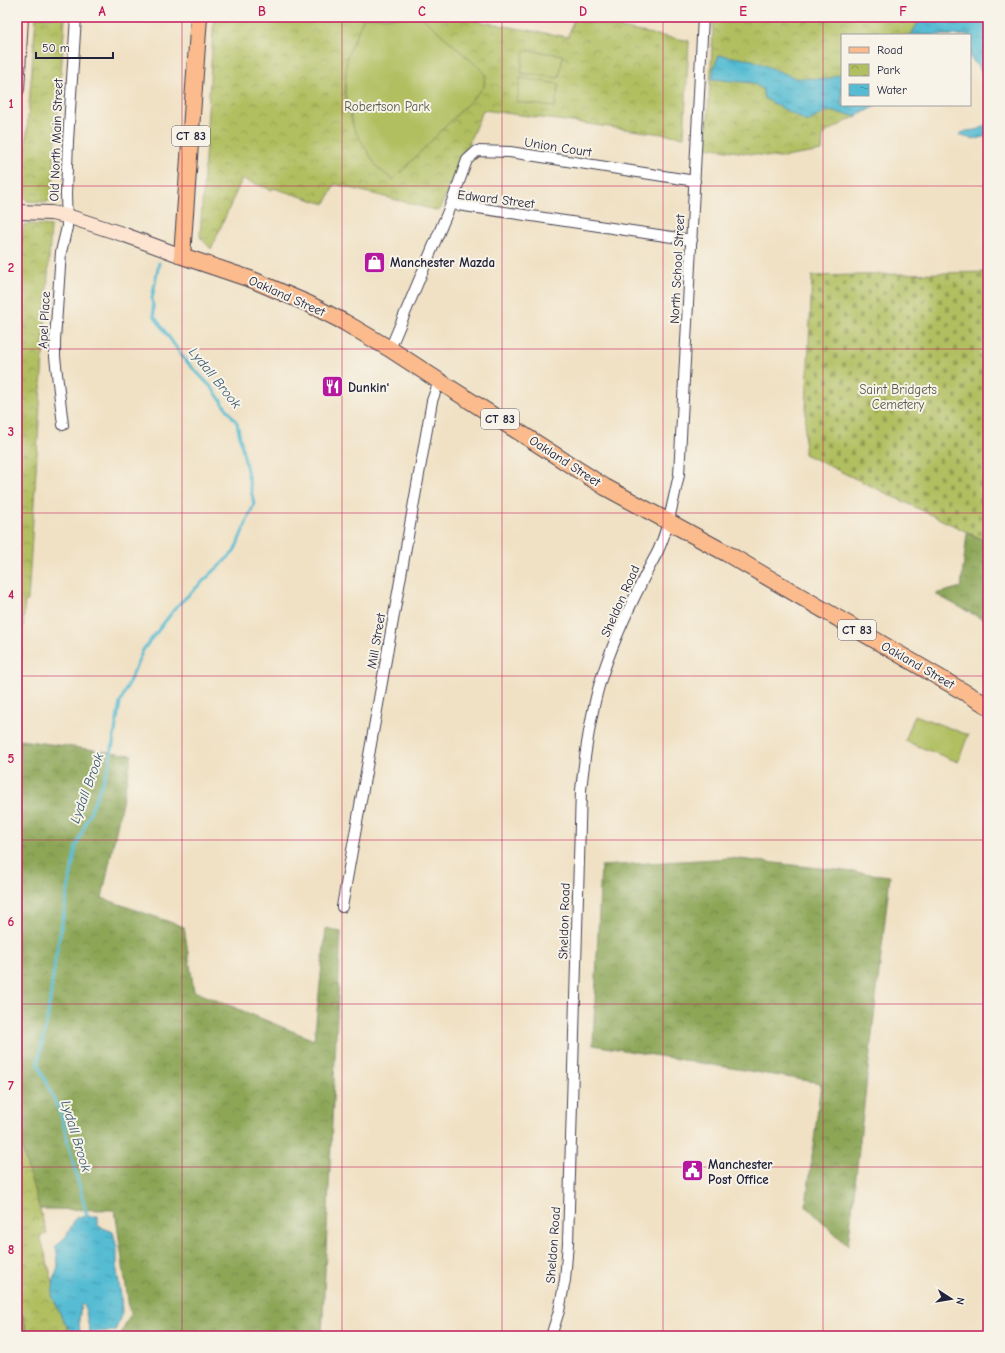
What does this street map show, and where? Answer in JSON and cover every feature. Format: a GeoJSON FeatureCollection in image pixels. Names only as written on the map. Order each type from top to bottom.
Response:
{"type":"FeatureCollection","features":[{"type":"Feature","properties":{"kind":"main road","name":"CT 83"},"geometry":{"type":"LineString","coordinates":[[182,256],[199,17]]}},
{"type":"Feature","properties":{"kind":"main road","name":"Oakland Street"},"geometry":{"type":"LineString","coordinates":[[182,256],[254,280],[309,304],[344,322],[390,349],[605,486],[988,706]]}},
{"type":"Feature","properties":{"kind":"street"},"geometry":{"type":"LineString","coordinates":[[17,88],[22,17]]}},
{"type":"Feature","properties":{"kind":"street","name":"Old North Main Street"},"geometry":{"type":"LineString","coordinates":[[66,216],[68,141],[76,17]]}},
{"type":"Feature","properties":{"kind":"street","name":"North School Street"},"geometry":{"type":"LineString","coordinates":[[668,522],[679,474],[703,17]]}},
{"type":"Feature","properties":{"kind":"street","name":"Union Court"},"geometry":{"type":"LineString","coordinates":[[451,204],[467,160],[477,151],[510,152],[695,181]]}},
{"type":"Feature","properties":{"kind":"street","name":"Edward Street"},"geometry":{"type":"LineString","coordinates":[[390,349],[451,204],[692,240]]}},
{"type":"Feature","properties":{"kind":"street","name":"Oakland Street"},"geometry":{"type":"LineString","coordinates":[[17,212],[51,213],[66,216],[125,235],[182,256]]}},
{"type":"Feature","properties":{"kind":"street","name":"Apel Place"},"geometry":{"type":"LineString","coordinates":[[63,426],[55,348],[60,256],[67,227],[66,216]]}},
{"type":"Feature","properties":{"kind":"street","name":"Mill Street"},"geometry":{"type":"LineString","coordinates":[[342,907],[432,401],[439,381]]}},
{"type":"Feature","properties":{"kind":"street","name":"Sheldon Road"},"geometry":{"type":"LineString","coordinates":[[551,1336],[559,1311],[565,1280],[568,1243],[581,790],[586,749],[591,718],[601,679],[619,631],[658,550],[668,522]]}},
{"type":"Feature","properties":{"kind":"green space"},"geometry":{"type":"Polygon","coordinates":[[[36,17],[65,17],[52,198],[47,202],[27,201],[22,194],[36,17]]]}},
{"type":"Feature","properties":{"kind":"green space","name":"Robertson Park"},"geometry":{"type":"Polygon","coordinates":[[[214,17],[473,17],[476,21],[568,37],[574,19],[689,41],[684,137],[483,110],[439,211],[335,184],[325,204],[273,188],[272,190],[242,179],[211,249],[200,237],[214,17]]]}},
{"type":"Feature","properties":{"kind":"green space"},"geometry":{"type":"Polygon","coordinates":[[[364,17],[422,17],[485,73],[484,87],[393,180],[377,167],[354,129],[345,94],[347,57],[364,17]]]}},
{"type":"Feature","properties":{"kind":"green space"},"geometry":{"type":"Polygon","coordinates":[[[714,17],[988,17],[988,87],[980,69],[971,58],[971,34],[841,34],[841,106],[875,106],[823,134],[822,151],[779,158],[706,147],[714,17]]]}},
{"type":"Feature","properties":{"kind":"green space"},"geometry":{"type":"Polygon","coordinates":[[[524,50],[563,55],[559,78],[521,73],[524,50]]]}},
{"type":"Feature","properties":{"kind":"green space"},"geometry":{"type":"Polygon","coordinates":[[[520,78],[559,84],[555,107],[517,102],[520,78]]]}},
{"type":"Feature","properties":{"kind":"green space"},"geometry":{"type":"Polygon","coordinates":[[[31,224],[51,226],[28,601],[25,601],[17,711],[17,299],[23,225],[31,224]]]}},
{"type":"Feature","properties":{"kind":"green space","name":"Saint Bridgets Cemetery"},"geometry":{"type":"Polygon","coordinates":[[[988,272],[988,542],[804,454],[812,276],[988,272]]]}},
{"type":"Feature","properties":{"kind":"green space"},"geometry":{"type":"Polygon","coordinates":[[[967,533],[988,542],[988,622],[935,594],[961,587],[967,533]]]}},
{"type":"Feature","properties":{"kind":"green space"},"geometry":{"type":"Polygon","coordinates":[[[915,715],[968,735],[958,762],[905,741],[915,715]]]}},
{"type":"Feature","properties":{"kind":"green space"},"geometry":{"type":"Polygon","coordinates":[[[20,740],[132,755],[102,898],[184,927],[194,991],[314,1040],[326,928],[341,932],[322,1336],[120,1336],[130,1315],[115,1210],[39,1209],[25,1160],[17,1122],[17,776],[20,740]]]}},
{"type":"Feature","properties":{"kind":"green space"},"geometry":{"type":"Polygon","coordinates":[[[730,858],[890,876],[848,1246],[806,1206],[821,1083],[593,1045],[601,866],[730,858]]]}},
{"type":"Feature","properties":{"kind":"green space"},"geometry":{"type":"Polygon","coordinates":[[[17,1122],[25,1160],[47,1234],[40,1235],[53,1283],[70,1336],[29,1336],[17,1299],[17,1122]]]}},
{"type":"Feature","properties":{"kind":"green space"},"geometry":{"type":"Polygon","coordinates":[[[17,1299],[29,1336],[17,1336],[17,1299]]]}},
{"type":"Feature","properties":{"kind":"water"},"geometry":{"type":"Polygon","coordinates":[[[920,17],[988,17],[988,87],[980,69],[971,58],[971,34],[912,34],[920,17]]]}},
{"type":"Feature","properties":{"kind":"water"},"geometry":{"type":"Polygon","coordinates":[[[719,55],[752,60],[795,78],[828,79],[841,73],[841,106],[875,106],[855,116],[828,111],[807,122],[764,98],[762,89],[753,83],[712,79],[714,67],[719,55]]]}},
{"type":"Feature","properties":{"kind":"water"},"geometry":{"type":"Polygon","coordinates":[[[988,122],[988,134],[981,138],[974,139],[959,135],[966,131],[977,130],[988,122]]]}},
{"type":"Feature","properties":{"kind":"water"},"geometry":{"type":"Polygon","coordinates":[[[98,1216],[98,1226],[113,1232],[117,1248],[117,1272],[122,1313],[115,1331],[90,1332],[84,1304],[81,1305],[79,1321],[80,1333],[77,1335],[72,1332],[64,1322],[52,1296],[58,1266],[55,1247],[67,1235],[76,1217],[98,1216]]]}},
{"type":"Feature","properties":{"kind":"waterway","name":"Lydall Brook"},"geometry":{"type":"LineString","coordinates":[[86,1219],[87,1216],[61,1115],[38,1064],[48,1015],[55,961],[76,847],[109,766],[120,703],[143,650],[177,606],[234,552],[254,504],[237,423],[212,388],[185,360],[154,316],[152,298],[159,263]]}},
{"type":"Feature","properties":{"kind":"place","name":"Manchester Mazda"},"geometry":{"type":"Point","coordinates":[375,262]}},
{"type":"Feature","properties":{"kind":"place","name":"Dunkin'"},"geometry":{"type":"Point","coordinates":[333,387]}},
{"type":"Feature","properties":{"kind":"place","name":"Manchester Post Office"},"geometry":{"type":"Point","coordinates":[693,1171]}}]}
